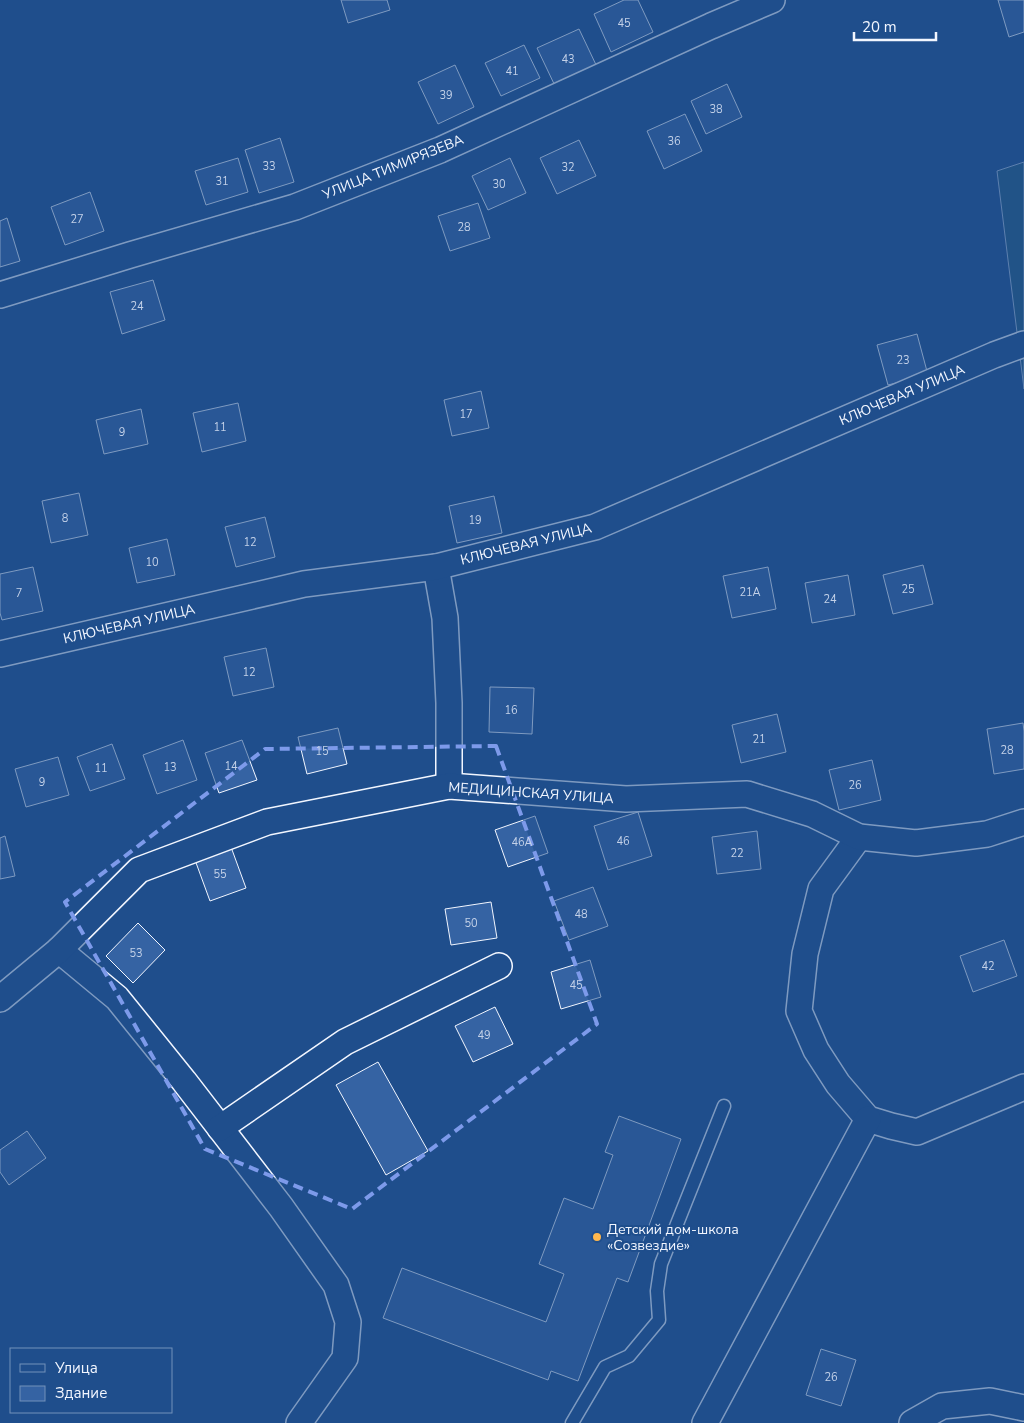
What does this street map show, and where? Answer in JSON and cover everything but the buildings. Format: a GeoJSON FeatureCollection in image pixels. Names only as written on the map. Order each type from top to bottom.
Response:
{"type":"FeatureCollection","features":[{"type":"Feature","properties":{"kind":"street","name":"УЛИЦА ТИМИРЯЗЕВА"},"geometry":{"type":"LineString","coordinates":[[0,295],[295,207],[440,150],[772,0]]}},
{"type":"Feature","properties":{"kind":"street","name":"КЛЮЧЕВАЯ УЛИЦА"},"geometry":{"type":"LineString","coordinates":[[0,654],[304,584],[436,567],[595,527],[994,355],[1024,344]]}},
{"type":"Feature","properties":{"kind":"street"},"geometry":{"type":"LineString","coordinates":[[436,567],[445,618],[450,786]]}},
{"type":"Feature","properties":{"kind":"street","name":"МЕДИЦИНСКАЯ УЛИЦА"},"geometry":{"type":"LineString","coordinates":[[0,999],[59,950],[139,870],[267,822],[450,786],[626,799],[747,794],[812,814],[859,837],[916,843],[988,834],[1024,822]]}},
{"type":"Feature","properties":{"kind":"street"},"geometry":{"type":"LineString","coordinates":[[859,837],[821,889],[805,954],[799,1011],[816,1050],[838,1084],[868,1119],[917,1132],[1024,1087]]}},
{"type":"Feature","properties":{"kind":"street"},"geometry":{"type":"LineString","coordinates":[[59,950],[117,998],[281,1207],[336,1285],[348,1322],[345,1358],[299,1423]]}},
{"type":"Feature","properties":{"kind":"street"},"geometry":{"type":"LineString","coordinates":[[220,1128],[345,1042],[499,966]]}},
{"type":"Feature","properties":{"kind":"street"},"geometry":{"type":"LineString","coordinates":[[705,1423],[868,1119]]}},
{"type":"Feature","properties":{"kind":"street"},"geometry":{"type":"LineString","coordinates":[[912,1423],[942,1406],[990,1401],[1024,1408]]}},
{"type":"Feature","properties":{"kind":"lane"},"geometry":{"type":"LineString","coordinates":[[572,1423],[605,1367],[629,1356],[659,1320],[657,1291],[662,1264],[724,1106]]}},
{"type":"Feature","properties":{"kind":"highlighted area"},"geometry":{"type":"Polygon","coordinates":[[[496,746],[597,1024],[352,1209],[205,1149],[65,902],[265,749],[496,746]]]}},
{"type":"Feature","properties":{"kind":"shaded area"},"geometry":{"type":"Polygon","coordinates":[[[1024,162],[1024,389],[997,171],[1024,162]]]}},
{"type":"Feature","properties":{"kind":"place","name":"Детский дом-школа «Созвездие»"},"geometry":{"type":"Point","coordinates":[597,1237]}}]}
